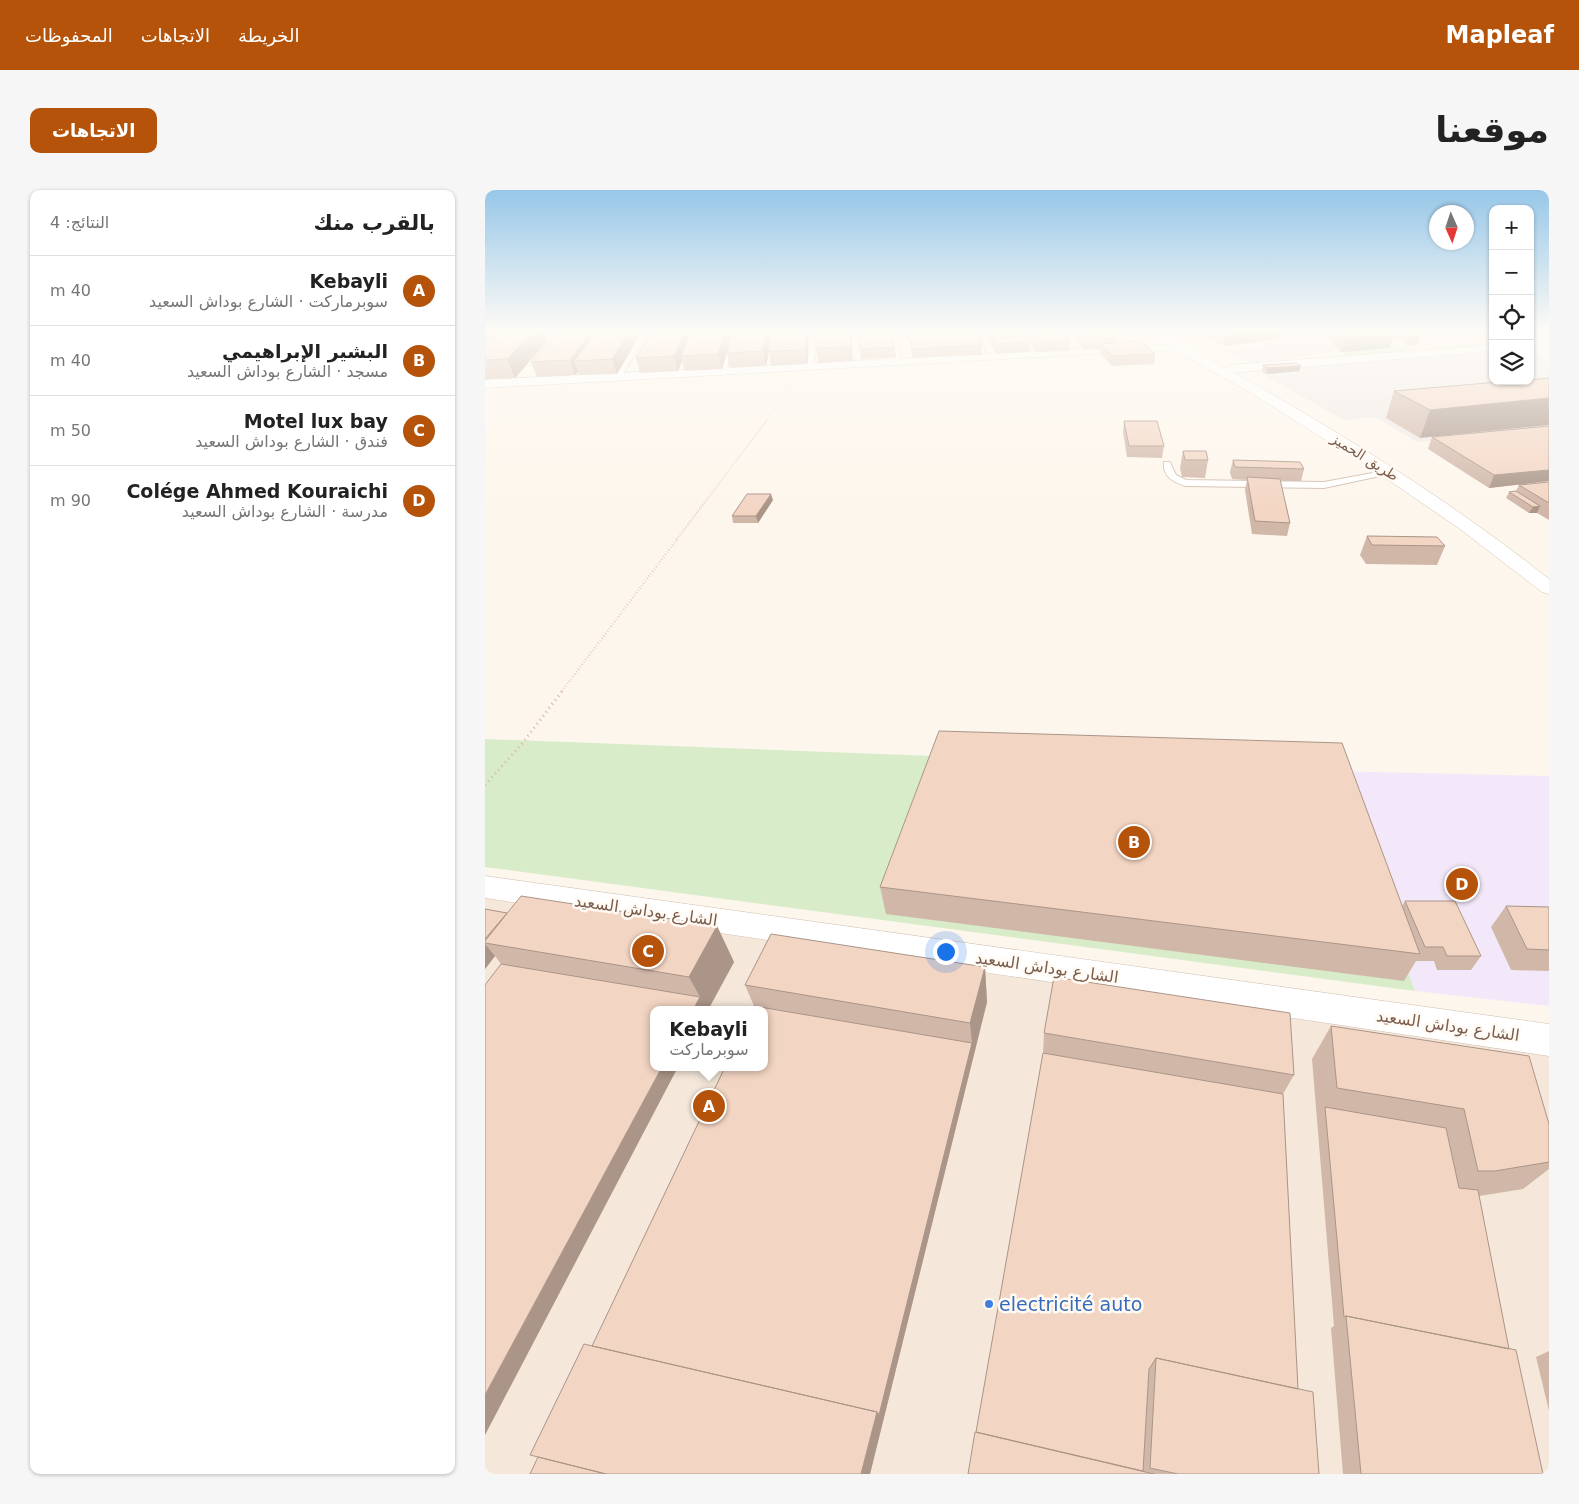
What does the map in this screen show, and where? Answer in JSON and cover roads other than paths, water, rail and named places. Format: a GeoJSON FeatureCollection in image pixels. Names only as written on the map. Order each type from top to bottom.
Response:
{"type":"FeatureCollection","features":[{"type":"Feature","properties":{"kind":"street","name":"طريق الحميز"},"geometry":{"type":"LineString","coordinates":[[1255,390],[1389,472],[1505,552],[1549,588]]}},
{"type":"Feature","properties":{"kind":"street","name":"طريق الحميز"},"geometry":{"type":"LineString","coordinates":[[1266,390],[1439,495],[1549,575]]}},
{"type":"Feature","properties":{"kind":"street","name":"الشارع بوداش السعيد"},"geometry":{"type":"LineString","coordinates":[[485,886],[1549,1040]]}},
{"type":"Feature","properties":{"kind":"lane"},"geometry":{"type":"LineString","coordinates":[[1167,464],[1171,476],[1178,482],[1186,483],[1324,485],[1389,472]]}},
{"type":"Feature","properties":{"kind":"place","name":"البشير الإبراهيمي"},"geometry":{"type":"Point","coordinates":[1134,842]}},
{"type":"Feature","properties":{"kind":"place","name":"Colége Ahmed Kouraichi"},"geometry":{"type":"Point","coordinates":[1462,884]}},
{"type":"Feature","properties":{"kind":"place","name":"Motel lux bay"},"geometry":{"type":"Point","coordinates":[648,951]}},
{"type":"Feature","properties":{"kind":"place","name":"Kebayli"},"geometry":{"type":"Point","coordinates":[709,1106]}},
{"type":"Feature","properties":{"kind":"place","name":"electricité auto"},"geometry":{"type":"Point","coordinates":[989,1304]}}]}
